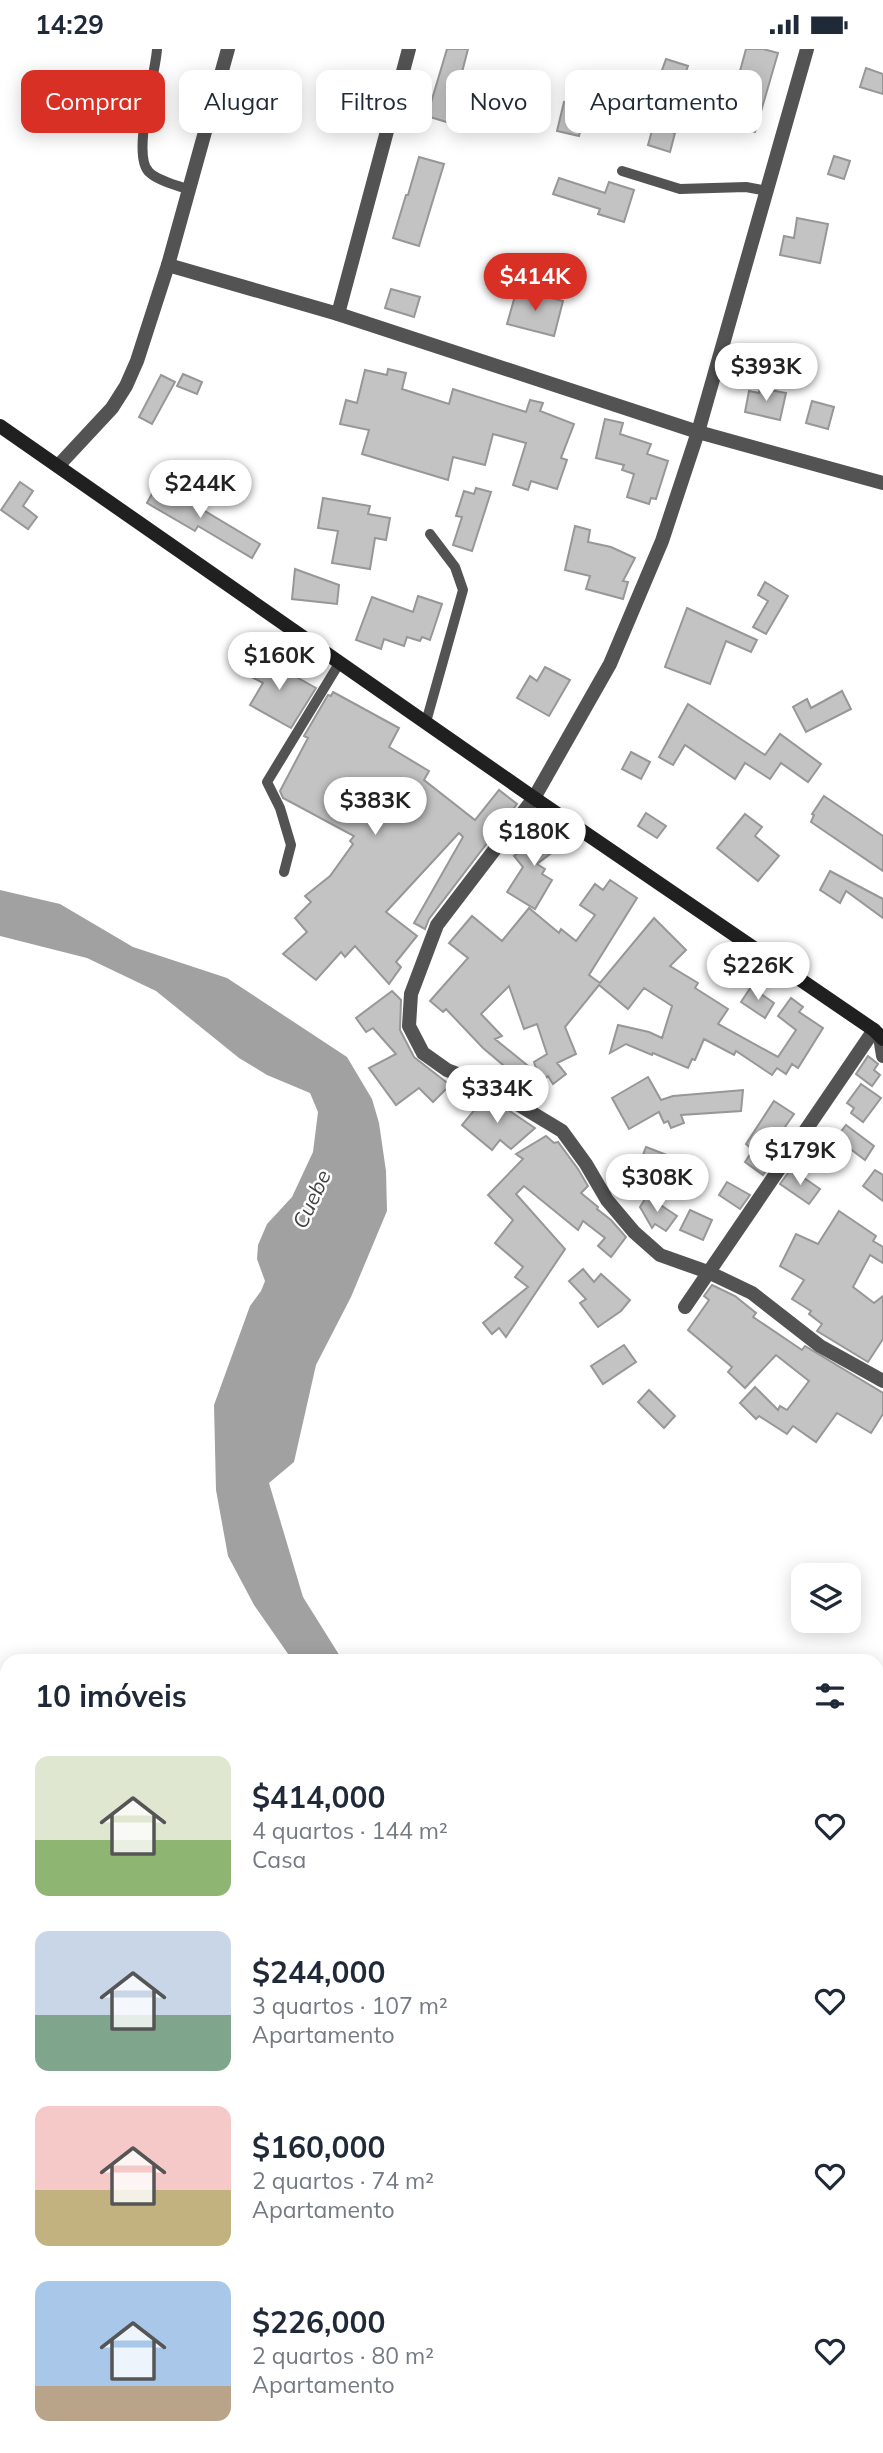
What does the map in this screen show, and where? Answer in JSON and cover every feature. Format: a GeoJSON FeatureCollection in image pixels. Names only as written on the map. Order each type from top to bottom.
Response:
{"type":"FeatureCollection","features":[{"type":"Feature","properties":{"kind":"main road"},"geometry":{"type":"LineString","coordinates":[[0,426],[879,1035]]}},
{"type":"Feature","properties":{"kind":"street"},"geometry":{"type":"LineString","coordinates":[[58,466],[103,418],[126,386],[168,265],[228,49]]}},
{"type":"Feature","properties":{"kind":"street"},"geometry":{"type":"LineString","coordinates":[[338,314],[409,49]]}},
{"type":"Feature","properties":{"kind":"street"},"geometry":{"type":"LineString","coordinates":[[807,49],[698,432],[662,541],[610,664],[534,798],[437,925],[411,994],[409,1026],[423,1053],[447,1070],[486,1084],[562,1131],[607,1200],[634,1232],[660,1255],[708,1272],[752,1293],[820,1346],[883,1381]]}},
{"type":"Feature","properties":{"kind":"street"},"geometry":{"type":"LineString","coordinates":[[168,265],[338,314],[698,432],[883,484]]}},
{"type":"Feature","properties":{"kind":"street"},"geometry":{"type":"LineString","coordinates":[[879,1035],[883,1056]]}},
{"type":"Feature","properties":{"kind":"street"},"geometry":{"type":"LineString","coordinates":[[685,1307],[879,1035]]}},
{"type":"Feature","properties":{"kind":"lane"},"geometry":{"type":"LineString","coordinates":[[157,49],[147,102],[143,146],[145,167],[151,174],[189,190]]}},
{"type":"Feature","properties":{"kind":"lane"},"geometry":{"type":"LineString","coordinates":[[622,171],[680,189],[746,187],[767,191]]}},
{"type":"Feature","properties":{"kind":"lane"},"geometry":{"type":"LineString","coordinates":[[426,722],[463,590],[455,567],[430,534]]}},
{"type":"Feature","properties":{"kind":"lane"},"geometry":{"type":"LineString","coordinates":[[284,872],[291,845],[280,809],[267,782],[340,662]]}},
{"type":"Feature","properties":{"kind":"water","name":"Cuebe"},"geometry":{"type":"Polygon","coordinates":[[[0,890],[60,904],[133,947],[227,978],[347,1057],[372,1099],[379,1123],[386,1171],[387,1211],[351,1297],[316,1365],[294,1462],[269,1483],[303,1597],[339,1654],[288,1654],[254,1605],[228,1556],[216,1490],[214,1405],[250,1306],[265,1281],[257,1259],[258,1245],[267,1224],[292,1197],[313,1152],[318,1112],[310,1093],[267,1075],[239,1058],[156,991],[87,958],[0,936],[0,890]]]}},
{"type":"Feature","properties":{"kind":"building"},"geometry":{"type":"Polygon","coordinates":[[[447,49],[468,49],[463,70],[446,70],[446,122],[432,118],[432,99],[447,49]]]}},
{"type":"Feature","properties":{"kind":"building"},"geometry":{"type":"Polygon","coordinates":[[[746,49],[763,49],[778,53],[762,108],[762,70],[740,70],[746,49]]]}},
{"type":"Feature","properties":{"kind":"building"},"geometry":{"type":"Polygon","coordinates":[[[666,59],[688,66],[687,70],[662,70],[666,59]]]}},
{"type":"Feature","properties":{"kind":"building"},"geometry":{"type":"Polygon","coordinates":[[[866,68],[883,74],[883,94],[860,87],[866,68]]]}},
{"type":"Feature","properties":{"kind":"building"},"geometry":{"type":"Polygon","coordinates":[[[564,102],[565,102],[565,133],[557,131],[564,102]]]}},
{"type":"Feature","properties":{"kind":"building"},"geometry":{"type":"Polygon","coordinates":[[[651,133],[675,133],[670,152],[648,145],[651,133]]]}},
{"type":"Feature","properties":{"kind":"building"},"geometry":{"type":"Polygon","coordinates":[[[834,156],[850,161],[844,179],[828,174],[834,156]]]}},
{"type":"Feature","properties":{"kind":"building"},"geometry":{"type":"Polygon","coordinates":[[[419,157],[444,164],[419,246],[393,238],[419,157]]]}},
{"type":"Feature","properties":{"kind":"building"},"geometry":{"type":"Polygon","coordinates":[[[559,178],[605,193],[609,182],[634,190],[624,222],[598,214],[600,209],[553,194],[559,178]]]}},
{"type":"Feature","properties":{"kind":"building"},"geometry":{"type":"Polygon","coordinates":[[[797,218],[828,224],[820,263],[780,255],[784,236],[794,238],[797,218]]]}},
{"type":"Feature","properties":{"kind":"building"},"geometry":{"type":"Polygon","coordinates":[[[391,289],[420,297],[414,317],[385,308],[391,289]]]}},
{"type":"Feature","properties":{"kind":"building"},"geometry":{"type":"Polygon","coordinates":[[[517,289],[563,301],[554,336],[507,324],[517,289]]]}},
{"type":"Feature","properties":{"kind":"building"},"geometry":{"type":"Polygon","coordinates":[[[388,369],[406,373],[402,389],[449,404],[453,389],[526,412],[530,400],[543,403],[540,411],[574,424],[561,458],[567,460],[557,489],[531,481],[528,490],[513,485],[526,443],[493,434],[485,465],[453,457],[448,480],[362,454],[369,430],[340,424],[346,400],[357,403],[365,370],[387,375],[388,369]]]}},
{"type":"Feature","properties":{"kind":"building"},"geometry":{"type":"Polygon","coordinates":[[[183,374],[202,382],[197,394],[177,386],[183,374]]]}},
{"type":"Feature","properties":{"kind":"building"},"geometry":{"type":"Polygon","coordinates":[[[161,375],[175,382],[152,424],[139,417],[161,375]]]}},
{"type":"Feature","properties":{"kind":"building"},"geometry":{"type":"Polygon","coordinates":[[[760,388],[786,393],[780,420],[745,412],[749,391],[759,393],[760,388]]]}},
{"type":"Feature","properties":{"kind":"building"},"geometry":{"type":"Polygon","coordinates":[[[812,401],[834,407],[828,429],[806,423],[812,401]]]}},
{"type":"Feature","properties":{"kind":"building"},"geometry":{"type":"Polygon","coordinates":[[[605,419],[623,423],[620,434],[651,444],[647,454],[668,461],[656,499],[651,498],[649,504],[627,497],[634,474],[622,470],[624,465],[596,458],[605,419]]]}},
{"type":"Feature","properties":{"kind":"building"},"geometry":{"type":"Polygon","coordinates":[[[20,482],[33,491],[23,506],[37,517],[28,529],[1,510],[20,482]]]}},
{"type":"Feature","properties":{"kind":"building"},"geometry":{"type":"Polygon","coordinates":[[[158,483],[260,544],[252,558],[198,526],[195,531],[147,503],[158,483]]]}},
{"type":"Feature","properties":{"kind":"building"},"geometry":{"type":"Polygon","coordinates":[[[476,488],[491,492],[472,551],[453,545],[462,517],[456,516],[464,491],[474,494],[476,488]]]}},
{"type":"Feature","properties":{"kind":"building"},"geometry":{"type":"Polygon","coordinates":[[[323,498],[370,506],[368,514],[390,518],[386,540],[375,538],[370,569],[332,563],[338,531],[318,528],[323,498]]]}},
{"type":"Feature","properties":{"kind":"building"},"geometry":{"type":"Polygon","coordinates":[[[575,526],[590,530],[588,542],[611,547],[635,558],[623,581],[628,582],[623,599],[586,589],[590,576],[565,570],[575,526]]]}},
{"type":"Feature","properties":{"kind":"building"},"geometry":{"type":"Polygon","coordinates":[[[295,569],[339,585],[337,604],[292,599],[295,569]]]}},
{"type":"Feature","properties":{"kind":"building"},"geometry":{"type":"Polygon","coordinates":[[[765,582],[788,596],[766,634],[753,627],[768,601],[758,595],[765,582]]]}},
{"type":"Feature","properties":{"kind":"building"},"geometry":{"type":"Polygon","coordinates":[[[418,596],[442,604],[430,640],[422,637],[420,641],[407,637],[404,646],[384,639],[381,649],[356,640],[372,597],[413,612],[418,596]]]}},
{"type":"Feature","properties":{"kind":"building"},"geometry":{"type":"Polygon","coordinates":[[[687,608],[757,640],[751,652],[726,641],[710,684],[665,667],[687,608]]]}},
{"type":"Feature","properties":{"kind":"building"},"geometry":{"type":"Polygon","coordinates":[[[257,655],[316,688],[291,728],[250,705],[263,683],[246,674],[257,655]]]}},
{"type":"Feature","properties":{"kind":"building"},"geometry":{"type":"Polygon","coordinates":[[[545,667],[570,680],[549,716],[517,698],[530,676],[537,681],[545,667]]]}},
{"type":"Feature","properties":{"kind":"building"},"geometry":{"type":"Polygon","coordinates":[[[842,691],[851,709],[806,732],[793,707],[807,699],[811,708],[842,691]]]}},
{"type":"Feature","properties":{"kind":"building"},"geometry":{"type":"Polygon","coordinates":[[[333,692],[399,728],[389,747],[429,771],[424,780],[475,820],[499,790],[517,804],[429,919],[425,929],[414,923],[463,837],[459,833],[386,912],[417,936],[396,962],[401,967],[389,984],[355,946],[345,957],[341,952],[316,980],[283,954],[307,932],[295,918],[311,902],[305,896],[330,876],[353,844],[350,841],[354,836],[283,798],[280,791],[308,738],[304,736],[328,695],[331,696],[333,692]]]}},
{"type":"Feature","properties":{"kind":"building"},"geometry":{"type":"Polygon","coordinates":[[[688,704],[765,755],[780,734],[821,764],[808,782],[781,763],[770,779],[745,763],[735,779],[685,745],[673,765],[659,757],[688,704]]]}},
{"type":"Feature","properties":{"kind":"building"},"geometry":{"type":"Polygon","coordinates":[[[631,752],[650,762],[641,779],[622,769],[631,752]]]}},
{"type":"Feature","properties":{"kind":"building"},"geometry":{"type":"Polygon","coordinates":[[[824,796],[883,836],[883,871],[811,822],[814,815],[812,814],[824,796]]]}},
{"type":"Feature","properties":{"kind":"building"},"geometry":{"type":"Polygon","coordinates":[[[646,813],[666,826],[657,838],[638,826],[646,813]]]}},
{"type":"Feature","properties":{"kind":"building"},"geometry":{"type":"Polygon","coordinates":[[[745,814],[762,827],[755,836],[779,856],[758,881],[717,848],[745,814]]]}},
{"type":"Feature","properties":{"kind":"building"},"geometry":{"type":"Polygon","coordinates":[[[547,826],[562,845],[537,864],[545,869],[542,874],[552,880],[535,909],[507,892],[523,867],[514,856],[531,843],[527,840],[547,826]]]}},
{"type":"Feature","properties":{"kind":"building"},"geometry":{"type":"Polygon","coordinates":[[[830,871],[883,899],[883,918],[846,891],[840,903],[820,890],[830,871]]]}},
{"type":"Feature","properties":{"kind":"building"},"geometry":{"type":"Polygon","coordinates":[[[610,880],[637,898],[589,975],[600,983],[654,918],[686,950],[670,966],[698,983],[695,988],[728,1009],[718,1024],[778,1057],[796,1030],[778,1016],[791,998],[803,1007],[799,1012],[823,1028],[798,1068],[792,1064],[786,1074],[777,1068],[772,1075],[736,1051],[734,1055],[704,1039],[695,1060],[692,1059],[688,1068],[626,1044],[610,1053],[618,1025],[662,1038],[672,1006],[644,988],[628,1009],[599,985],[565,1027],[576,1054],[557,1063],[566,1074],[553,1084],[548,1076],[525,1097],[514,1091],[522,1081],[483,1048],[446,1009],[443,1012],[430,1001],[468,958],[449,943],[472,916],[502,941],[529,908],[559,933],[561,929],[576,941],[595,915],[580,905],[595,884],[603,890],[610,880]],[[509,986],[481,1014],[502,1036],[495,1039],[538,1074],[534,1062],[547,1054],[537,1024],[524,1029],[509,986]]]}},
{"type":"Feature","properties":{"kind":"building"},"geometry":{"type":"Polygon","coordinates":[[[751,987],[774,1003],[765,1018],[741,1002],[751,987]]]}},
{"type":"Feature","properties":{"kind":"building"},"geometry":{"type":"Polygon","coordinates":[[[392,991],[401,1000],[400,1030],[414,1057],[450,1085],[433,1102],[419,1088],[396,1105],[369,1068],[396,1054],[373,1028],[366,1032],[356,1018],[392,991]]]}},
{"type":"Feature","properties":{"kind":"building"},"geometry":{"type":"Polygon","coordinates":[[[868,1056],[878,1064],[874,1070],[880,1075],[872,1086],[856,1074],[868,1056]]]}},
{"type":"Feature","properties":{"kind":"building"},"geometry":{"type":"Polygon","coordinates":[[[648,1077],[661,1100],[673,1096],[743,1090],[741,1111],[681,1115],[684,1123],[671,1128],[668,1121],[664,1123],[659,1112],[629,1129],[612,1098],[648,1077]]]}},
{"type":"Feature","properties":{"kind":"building"},"geometry":{"type":"Polygon","coordinates":[[[861,1084],[881,1098],[863,1122],[851,1113],[854,1108],[847,1103],[861,1084]]]}},
{"type":"Feature","properties":{"kind":"building"},"geometry":{"type":"Polygon","coordinates":[[[486,1096],[535,1128],[511,1149],[500,1140],[492,1150],[462,1125],[486,1096]]]}},
{"type":"Feature","properties":{"kind":"building"},"geometry":{"type":"Polygon","coordinates":[[[774,1101],[794,1114],[785,1127],[791,1131],[763,1175],[745,1162],[753,1150],[746,1144],[774,1101]]]}},
{"type":"Feature","properties":{"kind":"building"},"geometry":{"type":"Polygon","coordinates":[[[846,1125],[874,1146],[865,1160],[836,1138],[846,1125]]]}},
{"type":"Feature","properties":{"kind":"building"},"geometry":{"type":"Polygon","coordinates":[[[546,1136],[554,1143],[558,1142],[578,1169],[588,1186],[581,1193],[626,1237],[611,1257],[598,1246],[605,1238],[583,1221],[578,1230],[524,1186],[516,1194],[565,1249],[506,1337],[499,1328],[492,1334],[483,1323],[528,1287],[515,1277],[523,1267],[495,1243],[513,1220],[488,1195],[523,1159],[516,1154],[546,1136]]]}},
{"type":"Feature","properties":{"kind":"building"},"geometry":{"type":"Polygon","coordinates":[[[646,1147],[667,1155],[657,1181],[636,1173],[646,1147]]]}},
{"type":"Feature","properties":{"kind":"building"},"geometry":{"type":"Polygon","coordinates":[[[791,1169],[820,1189],[809,1204],[780,1184],[791,1169]]]}},
{"type":"Feature","properties":{"kind":"building"},"geometry":{"type":"Polygon","coordinates":[[[875,1170],[883,1175],[883,1201],[863,1186],[875,1170]]]}},
{"type":"Feature","properties":{"kind":"building"},"geometry":{"type":"Polygon","coordinates":[[[727,1182],[750,1195],[740,1209],[719,1195],[727,1182]]]}},
{"type":"Feature","properties":{"kind":"building"},"geometry":{"type":"Polygon","coordinates":[[[647,1196],[677,1216],[666,1231],[655,1224],[652,1228],[640,1207],[647,1196]]]}},
{"type":"Feature","properties":{"kind":"building"},"geometry":{"type":"Polygon","coordinates":[[[690,1210],[712,1220],[703,1240],[680,1230],[690,1210]]]}},
{"type":"Feature","properties":{"kind":"building"},"geometry":{"type":"Polygon","coordinates":[[[839,1211],[876,1236],[873,1241],[883,1247],[883,1263],[870,1255],[853,1287],[874,1303],[883,1296],[883,1339],[868,1362],[817,1331],[822,1324],[809,1314],[811,1311],[792,1299],[804,1280],[780,1266],[796,1234],[818,1244],[839,1211]]]}},
{"type":"Feature","properties":{"kind":"building"},"geometry":{"type":"Polygon","coordinates":[[[583,1269],[594,1282],[601,1274],[630,1300],[621,1311],[598,1327],[580,1303],[586,1299],[569,1281],[583,1269]]]}},
{"type":"Feature","properties":{"kind":"building"},"geometry":{"type":"Polygon","coordinates":[[[712,1285],[735,1296],[756,1313],[753,1317],[802,1350],[805,1346],[883,1393],[883,1414],[871,1433],[837,1413],[816,1442],[793,1426],[787,1434],[759,1416],[756,1419],[740,1403],[755,1387],[778,1410],[780,1406],[787,1410],[809,1381],[776,1355],[745,1388],[728,1372],[732,1367],[688,1330],[709,1300],[704,1296],[712,1285]]]}},
{"type":"Feature","properties":{"kind":"building"},"geometry":{"type":"Polygon","coordinates":[[[624,1345],[636,1362],[603,1384],[591,1366],[624,1345]]]}},
{"type":"Feature","properties":{"kind":"building"},"geometry":{"type":"Polygon","coordinates":[[[649,1390],[675,1416],[664,1428],[638,1402],[649,1390]]]}}]}
